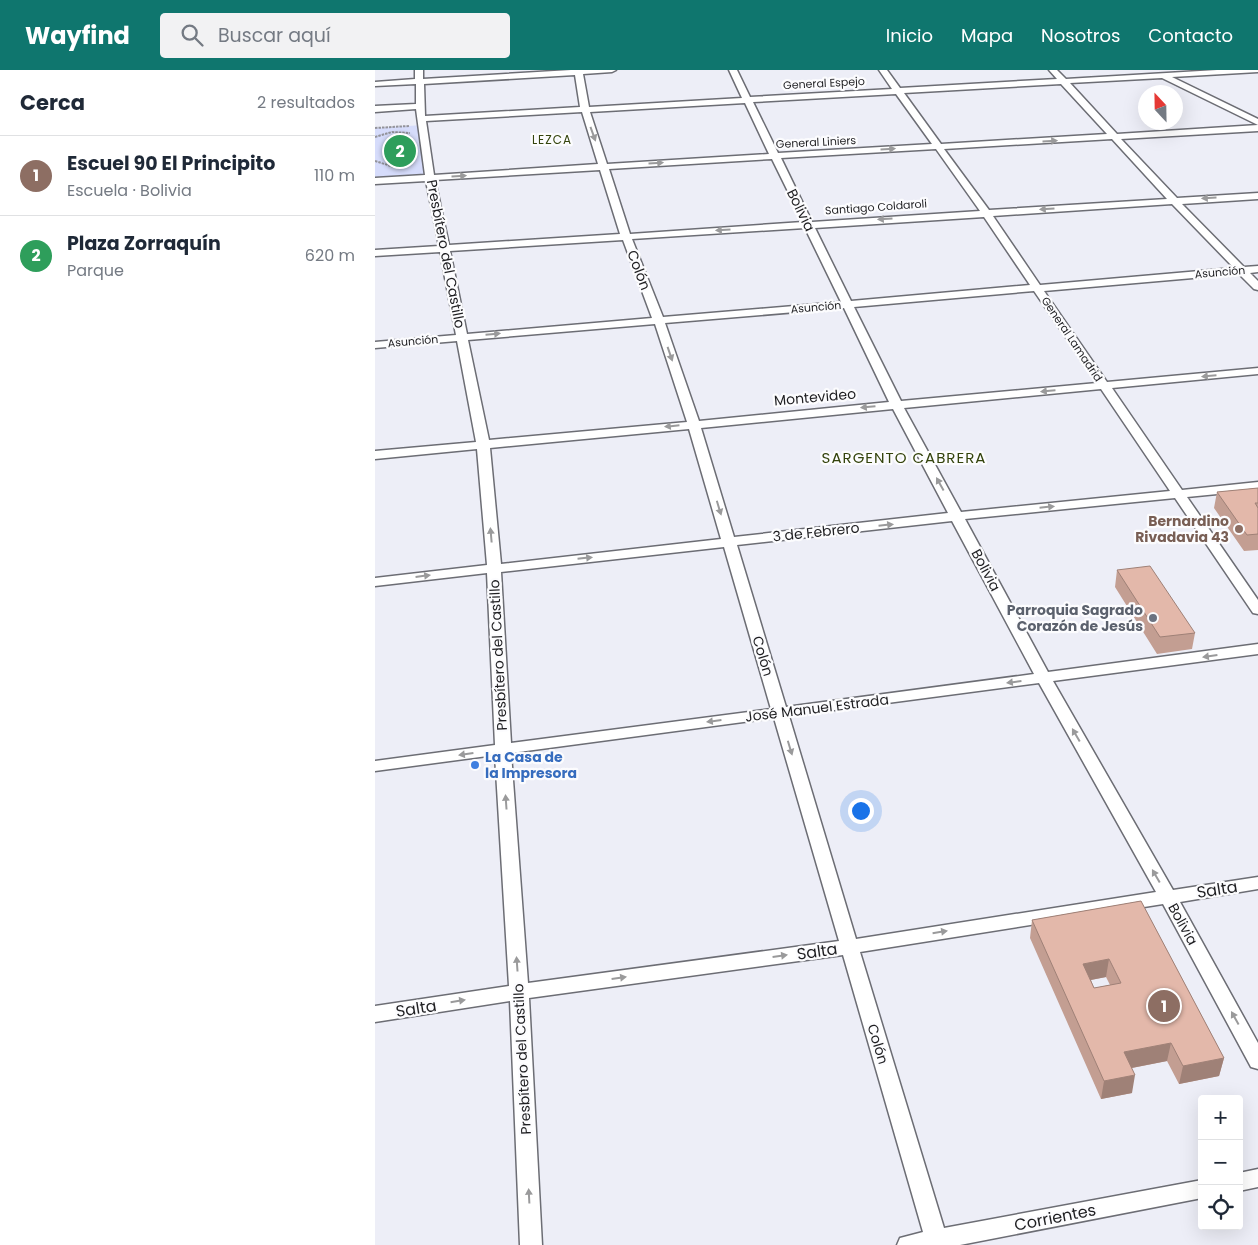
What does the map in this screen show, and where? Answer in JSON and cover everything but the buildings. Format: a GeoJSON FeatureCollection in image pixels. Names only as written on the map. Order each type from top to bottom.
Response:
{"type":"FeatureCollection","features":[{"type":"Feature","properties":{"kind":"street"},"geometry":{"type":"LineString","coordinates":[[375,84],[419,76],[612,70]]}},
{"type":"Feature","properties":{"kind":"street","name":"Bolivia"},"geometry":{"type":"LineString","coordinates":[[733,70],[896,404],[1044,678],[1258,1061]]}},
{"type":"Feature","properties":{"kind":"street","name":"General Lamadrid"},"geometry":{"type":"LineString","coordinates":[[883,70],[941,146],[1258,610]]}},
{"type":"Feature","properties":{"kind":"street"},"geometry":{"type":"LineString","coordinates":[[1053,70],[1258,287]]}},
{"type":"Feature","properties":{"kind":"street"},"geometry":{"type":"LineString","coordinates":[[1147,70],[1258,122]]}},
{"type":"Feature","properties":{"kind":"street","name":"General Espejo"},"geometry":{"type":"LineString","coordinates":[[375,109],[421,121],[746,99],[1258,70]]}},
{"type":"Feature","properties":{"kind":"street","name":"Colón"},"geometry":{"type":"LineString","coordinates":[[578,71],[585,109],[626,236],[659,321],[694,424],[937,1242]]}},
{"type":"Feature","properties":{"kind":"street","name":"Presbítero del Castillo"},"geometry":{"type":"LineString","coordinates":[[419,76],[421,121],[430,177],[483,444],[494,568],[503,749],[519,992],[531,1245]]}},
{"type":"Feature","properties":{"kind":"street","name":"General Liniers"},"geometry":{"type":"LineString","coordinates":[[375,181],[1258,128]]}},
{"type":"Feature","properties":{"kind":"street","name":"Santiago Coldaroli"},"geometry":{"type":"LineString","coordinates":[[375,253],[1258,196]]}},
{"type":"Feature","properties":{"kind":"street","name":"Asunción"},"geometry":{"type":"LineString","coordinates":[[375,345],[1258,269]]}},
{"type":"Feature","properties":{"kind":"street","name":"Montevideo"},"geometry":{"type":"LineString","coordinates":[[375,456],[896,404],[1258,371]]}},
{"type":"Feature","properties":{"kind":"street","name":"3 de Febrero"},"geometry":{"type":"LineString","coordinates":[[375,582],[957,516],[1258,486]]}},
{"type":"Feature","properties":{"kind":"street","name":"José Manuel Estrada"},"geometry":{"type":"LineString","coordinates":[[375,766],[1258,649]]}},
{"type":"Feature","properties":{"kind":"street","name":"Salta"},"geometry":{"type":"LineString","coordinates":[[375,1014],[849,946],[1258,883]]}},
{"type":"Feature","properties":{"kind":"street"},"geometry":{"type":"LineString","coordinates":[[1243,1181],[1258,1178]]}},
{"type":"Feature","properties":{"kind":"street","name":"Corrientes"},"geometry":{"type":"LineString","coordinates":[[907,1245],[937,1242],[1198,1190]]}},
{"type":"Feature","properties":{"kind":"path"},"geometry":{"type":"LineString","coordinates":[[375,128],[421,121]]}},
{"type":"Feature","properties":{"kind":"path"},"geometry":{"type":"LineString","coordinates":[[375,137],[392,132],[405,134],[421,121]]}},
{"type":"Feature","properties":{"kind":"shaded area"},"geometry":{"type":"Polygon","coordinates":[[[424,125],[424,174],[375,177],[375,128],[424,125]]]}},
{"type":"Feature","properties":{"kind":"place","name":"Plaza Zorraquín"},"geometry":{"type":"Point","coordinates":[400,151]}},
{"type":"Feature","properties":{"kind":"place","name":"Bernardino Rivadavia 43"},"geometry":{"type":"Point","coordinates":[1239,529]}},
{"type":"Feature","properties":{"kind":"place","name":"Parroquia Sagrado Corazón de Jesús"},"geometry":{"type":"Point","coordinates":[1153,618]}},
{"type":"Feature","properties":{"kind":"place","name":"La Casa de la Impresora"},"geometry":{"type":"Point","coordinates":[475,765]}},
{"type":"Feature","properties":{"kind":"place","name":"Escuel 90 El Principito"},"geometry":{"type":"Point","coordinates":[1164,1006]}},
{"type":"Feature","properties":{"kind":"district","name":"LEZCA"},"geometry":{"type":"Point","coordinates":[552,140]}},
{"type":"Feature","properties":{"kind":"district","name":"SARGENTO CABRERA"},"geometry":{"type":"Point","coordinates":[904,458]}}]}
